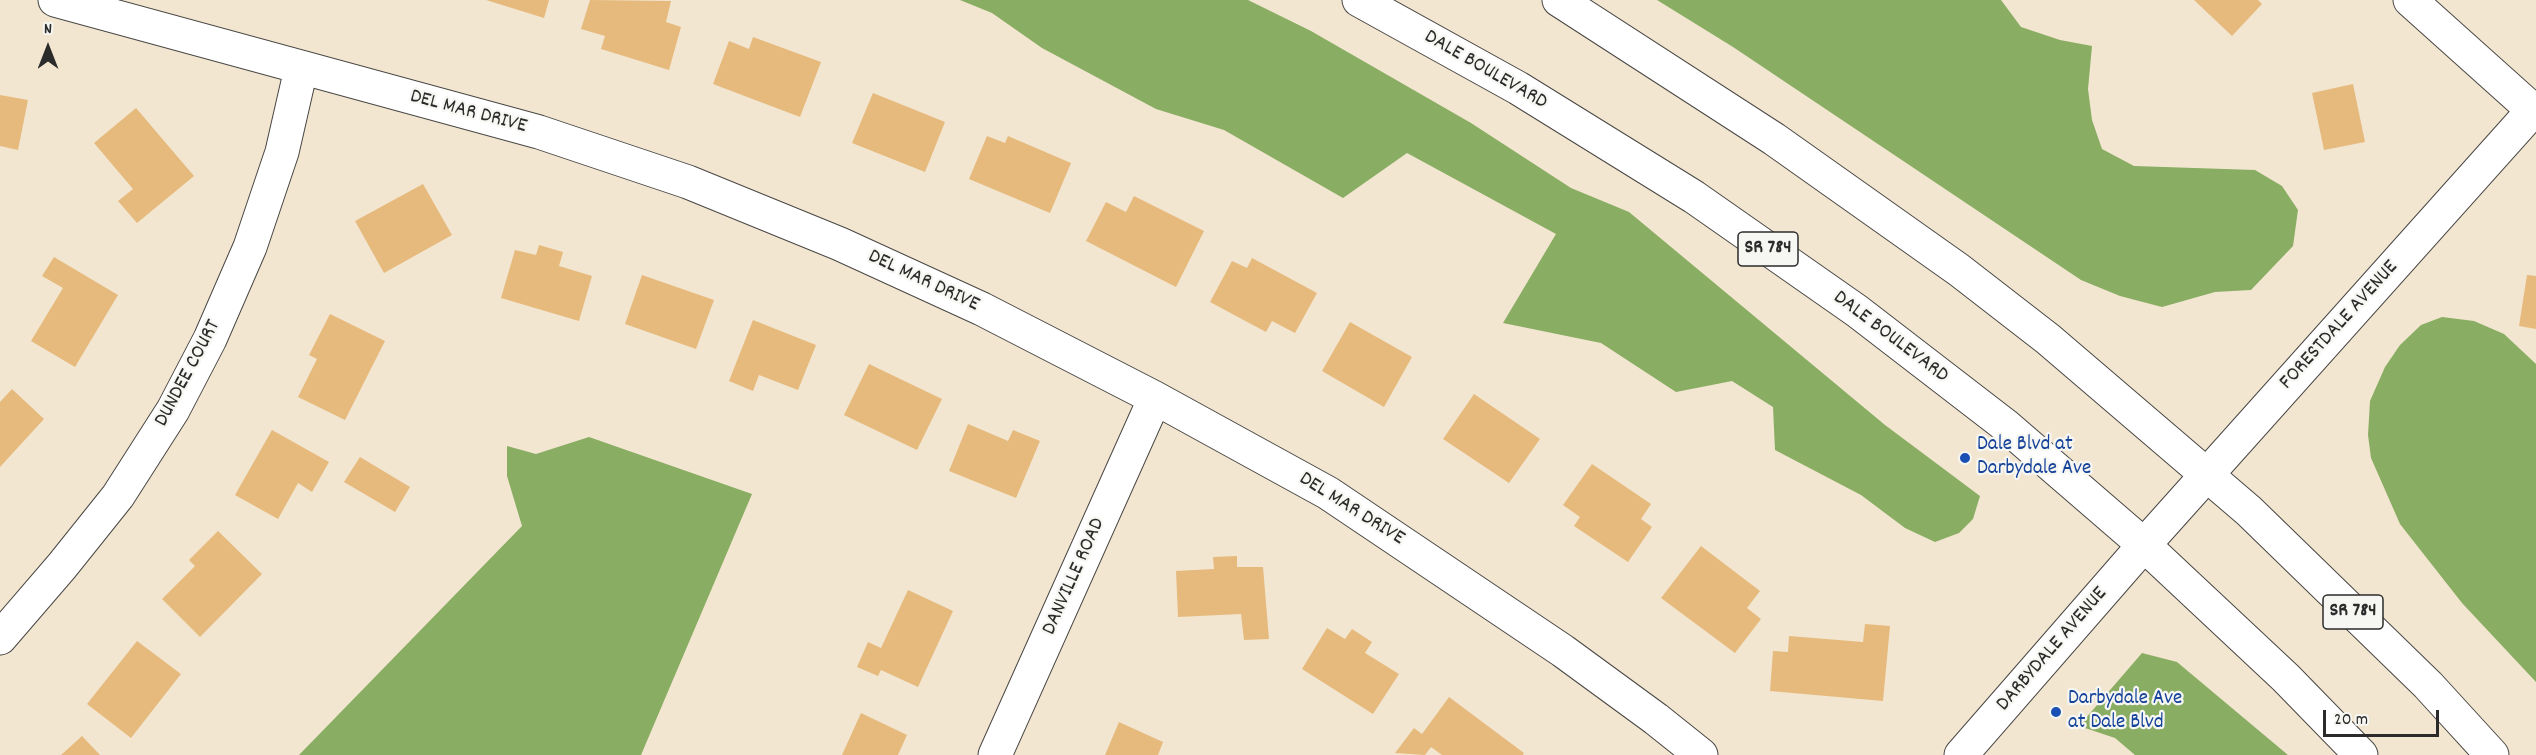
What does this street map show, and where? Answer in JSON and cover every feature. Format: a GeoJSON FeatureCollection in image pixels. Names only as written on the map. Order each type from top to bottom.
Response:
{"type":"FeatureCollection","features":[{"type":"Feature","properties":{"kind":"street","name":"DEL MAR DRIVE"},"geometry":{"type":"LineString","coordinates":[[56,0],[301,69],[539,132],[688,182],[840,244],[982,309],[1155,398],[1328,493],[1563,651],[1701,755]]}},
{"type":"Feature","properties":{"kind":"street","name":"DALE BOULEVARD"},"geometry":{"type":"LineString","coordinates":[[1359,0],[1518,88],[1694,197],[1857,310],[2005,425],[2144,545],[2286,678],[2361,755]]}},
{"type":"Feature","properties":{"kind":"street","name":"SR 784"},"geometry":{"type":"LineString","coordinates":[[1559,0],[1774,139],[1959,270],[2048,339],[2208,474],[2261,522],[2428,685],[2492,755]]}},
{"type":"Feature","properties":{"kind":"street"},"geometry":{"type":"LineString","coordinates":[[2410,0],[2535,110]]}},
{"type":"Feature","properties":{"kind":"street","name":"DUNDEE COURT"},"geometry":{"type":"LineString","coordinates":[[0,638],[118,496],[178,400],[210,339],[250,247],[282,152],[301,69]]}},
{"type":"Feature","properties":{"kind":"street","name":"FORESTDALE AVENUE"},"geometry":{"type":"LineString","coordinates":[[2144,545],[2535,110]]}},
{"type":"Feature","properties":{"kind":"street","name":"DANVILLE ROAD"},"geometry":{"type":"LineString","coordinates":[[995,755],[1155,398]]}},
{"type":"Feature","properties":{"kind":"street","name":"DARBYDALE AVENUE"},"geometry":{"type":"LineString","coordinates":[[1961,755],[2144,545]]}},
{"type":"Feature","properties":{"kind":"green space"},"geometry":{"type":"Polygon","coordinates":[[[960,0],[1248,0],[1311,31],[1471,123],[1571,188],[1629,212],[1885,425],[1980,496],[1973,519],[1959,533],[1935,542],[1905,528],[1861,495],[1775,450],[1773,407],[1732,381],[1676,392],[1601,343],[1503,323],[1556,234],[1407,153],[1343,198],[1224,130],[1156,109],[1042,48],[992,13],[960,0]]]}},
{"type":"Feature","properties":{"kind":"green space"},"geometry":{"type":"Polygon","coordinates":[[[1657,0],[2001,0],[2021,27],[2060,40],[2092,46],[2088,89],[2092,120],[2102,149],[2134,166],[2255,170],[2282,186],[2298,210],[2293,246],[2251,290],[2215,292],[2162,307],[2120,296],[2081,280],[1733,47],[1657,0]]]}},
{"type":"Feature","properties":{"kind":"green space"},"geometry":{"type":"Polygon","coordinates":[[[2442,317],[2474,321],[2504,334],[2536,364],[2536,682],[2462,603],[2400,524],[2371,458],[2368,435],[2370,401],[2385,367],[2400,345],[2421,325],[2442,317]]]}},
{"type":"Feature","properties":{"kind":"green space"},"geometry":{"type":"Polygon","coordinates":[[[589,437],[752,494],[641,755],[299,755],[522,526],[507,476],[507,446],[536,454],[589,437]]]}},
{"type":"Feature","properties":{"kind":"green space"},"geometry":{"type":"Polygon","coordinates":[[[2142,653],[2177,662],[2288,755],[2135,755],[2115,738],[2079,726],[2142,653]]]}},
{"type":"Feature","properties":{"kind":"building"},"geometry":{"type":"Polygon","coordinates":[[[486,0],[549,0],[544,18],[486,0]]]}},
{"type":"Feature","properties":{"kind":"building"},"geometry":{"type":"Polygon","coordinates":[[[590,0],[671,1],[666,22],[681,27],[669,70],[601,49],[605,36],[581,29],[590,0]]]}},
{"type":"Feature","properties":{"kind":"building"},"geometry":{"type":"Polygon","coordinates":[[[2194,0],[2258,0],[2262,4],[2232,36],[2194,0]]]}},
{"type":"Feature","properties":{"kind":"building"},"geometry":{"type":"Polygon","coordinates":[[[753,37],[821,62],[800,117],[713,84],[729,41],[749,49],[753,37]]]}},
{"type":"Feature","properties":{"kind":"building"},"geometry":{"type":"Polygon","coordinates":[[[2353,84],[2365,142],[2324,150],[2312,93],[2353,84]]]}},
{"type":"Feature","properties":{"kind":"building"},"geometry":{"type":"Polygon","coordinates":[[[873,93],[945,122],[925,172],[852,143],[873,93]]]}},
{"type":"Feature","properties":{"kind":"building"},"geometry":{"type":"Polygon","coordinates":[[[0,95],[28,100],[18,150],[0,146],[0,95]]]}},
{"type":"Feature","properties":{"kind":"building"},"geometry":{"type":"Polygon","coordinates":[[[136,108],[194,176],[137,223],[118,201],[133,189],[94,143],[136,108]]]}},
{"type":"Feature","properties":{"kind":"building"},"geometry":{"type":"Polygon","coordinates":[[[987,136],[1005,143],[1008,136],[1071,163],[1050,213],[969,179],[987,136]]]}},
{"type":"Feature","properties":{"kind":"building"},"geometry":{"type":"Polygon","coordinates":[[[423,184],[452,235],[384,273],[355,221],[423,184]]]}},
{"type":"Feature","properties":{"kind":"building"},"geometry":{"type":"Polygon","coordinates":[[[1134,196],[1204,231],[1176,287],[1086,241],[1106,202],[1126,212],[1134,196]]]}},
{"type":"Feature","properties":{"kind":"building"},"geometry":{"type":"Polygon","coordinates":[[[539,245],[563,252],[559,266],[592,276],[579,321],[501,298],[515,250],[536,255],[539,245]]]}},
{"type":"Feature","properties":{"kind":"building"},"geometry":{"type":"Polygon","coordinates":[[[54,257],[118,295],[75,367],[31,341],[63,288],[42,276],[54,257]]]}},
{"type":"Feature","properties":{"kind":"building"},"geometry":{"type":"Polygon","coordinates":[[[1252,258],[1317,293],[1295,333],[1272,321],[1266,332],[1210,302],[1232,261],[1247,268],[1252,258]]]}},
{"type":"Feature","properties":{"kind":"building"},"geometry":{"type":"Polygon","coordinates":[[[642,275],[714,300],[696,349],[625,324],[642,275]]]}},
{"type":"Feature","properties":{"kind":"building"},"geometry":{"type":"Polygon","coordinates":[[[2527,275],[2536,276],[2536,329],[2519,326],[2527,275]]]}},
{"type":"Feature","properties":{"kind":"building"},"geometry":{"type":"Polygon","coordinates":[[[330,314],[385,341],[345,420],[298,397],[317,359],[309,355],[330,314]]]}},
{"type":"Feature","properties":{"kind":"building"},"geometry":{"type":"Polygon","coordinates":[[[753,320],[816,345],[798,390],[759,375],[753,391],[729,381],[753,320]]]}},
{"type":"Feature","properties":{"kind":"building"},"geometry":{"type":"Polygon","coordinates":[[[1350,322],[1412,357],[1384,407],[1322,371],[1350,322]]]}},
{"type":"Feature","properties":{"kind":"building"},"geometry":{"type":"Polygon","coordinates":[[[869,364],[942,399],[917,450],[844,415],[869,364]]]}},
{"type":"Feature","properties":{"kind":"building"},"geometry":{"type":"Polygon","coordinates":[[[12,389],[44,419],[0,467],[0,402],[12,389]]]}},
{"type":"Feature","properties":{"kind":"building"},"geometry":{"type":"Polygon","coordinates":[[[1474,394],[1540,439],[1509,483],[1443,439],[1474,394]]]}},
{"type":"Feature","properties":{"kind":"building"},"geometry":{"type":"Polygon","coordinates":[[[968,424],[1008,441],[1013,430],[1040,441],[1016,498],[949,471],[968,424]]]}},
{"type":"Feature","properties":{"kind":"building"},"geometry":{"type":"Polygon","coordinates":[[[272,430],[329,462],[312,492],[298,483],[278,519],[235,495],[272,430]]]}},
{"type":"Feature","properties":{"kind":"building"},"geometry":{"type":"Polygon","coordinates":[[[360,457],[410,487],[395,512],[344,482],[360,457]]]}},
{"type":"Feature","properties":{"kind":"building"},"geometry":{"type":"Polygon","coordinates":[[[1592,464],[1651,504],[1641,519],[1652,527],[1628,562],[1574,526],[1580,517],[1563,505],[1592,464]]]}},
{"type":"Feature","properties":{"kind":"building"},"geometry":{"type":"Polygon","coordinates":[[[218,531],[262,574],[200,637],[162,599],[195,566],[189,560],[218,531]]]}},
{"type":"Feature","properties":{"kind":"building"},"geometry":{"type":"Polygon","coordinates":[[[1701,546],[1760,591],[1747,608],[1761,619],[1735,653],[1661,598],[1701,546]]]}},
{"type":"Feature","properties":{"kind":"building"},"geometry":{"type":"Polygon","coordinates":[[[1237,556],[1237,567],[1263,567],[1269,639],[1244,640],[1241,614],[1178,617],[1176,571],[1214,569],[1213,557],[1237,556]]]}},
{"type":"Feature","properties":{"kind":"building"},"geometry":{"type":"Polygon","coordinates":[[[908,590],[953,611],[918,687],[881,670],[878,676],[857,667],[868,642],[881,648],[908,590]]]}},
{"type":"Feature","properties":{"kind":"building"},"geometry":{"type":"Polygon","coordinates":[[[1865,624],[1890,626],[1883,701],[1770,691],[1773,651],[1788,652],[1789,636],[1863,642],[1865,624]]]}},
{"type":"Feature","properties":{"kind":"building"},"geometry":{"type":"Polygon","coordinates":[[[1327,628],[1345,639],[1352,629],[1372,642],[1365,653],[1399,674],[1373,714],[1302,669],[1327,628]]]}},
{"type":"Feature","properties":{"kind":"building"},"geometry":{"type":"Polygon","coordinates":[[[137,641],[181,674],[131,738],[87,704],[137,641]]]}},
{"type":"Feature","properties":{"kind":"building"},"geometry":{"type":"Polygon","coordinates":[[[1449,697],[1524,753],[1523,755],[1442,755],[1431,747],[1425,755],[1395,753],[1414,728],[1422,734],[1449,697]]]}},
{"type":"Feature","properties":{"kind":"building"},"geometry":{"type":"Polygon","coordinates":[[[861,713],[907,735],[898,755],[842,755],[861,713]]]}},
{"type":"Feature","properties":{"kind":"building"},"geometry":{"type":"Polygon","coordinates":[[[1119,722],[1163,742],[1158,755],[1105,755],[1119,722]]]}},
{"type":"Feature","properties":{"kind":"building"},"geometry":{"type":"Polygon","coordinates":[[[82,736],[100,755],[61,755],[82,736]]]}},
{"type":"Feature","properties":{"kind":"place","name":"Dale Blvd at Darbydale Ave"},"geometry":{"type":"Point","coordinates":[1965,458]}},
{"type":"Feature","properties":{"kind":"place","name":"Darbydale Ave at Dale Blvd"},"geometry":{"type":"Point","coordinates":[2056,712]}}]}
